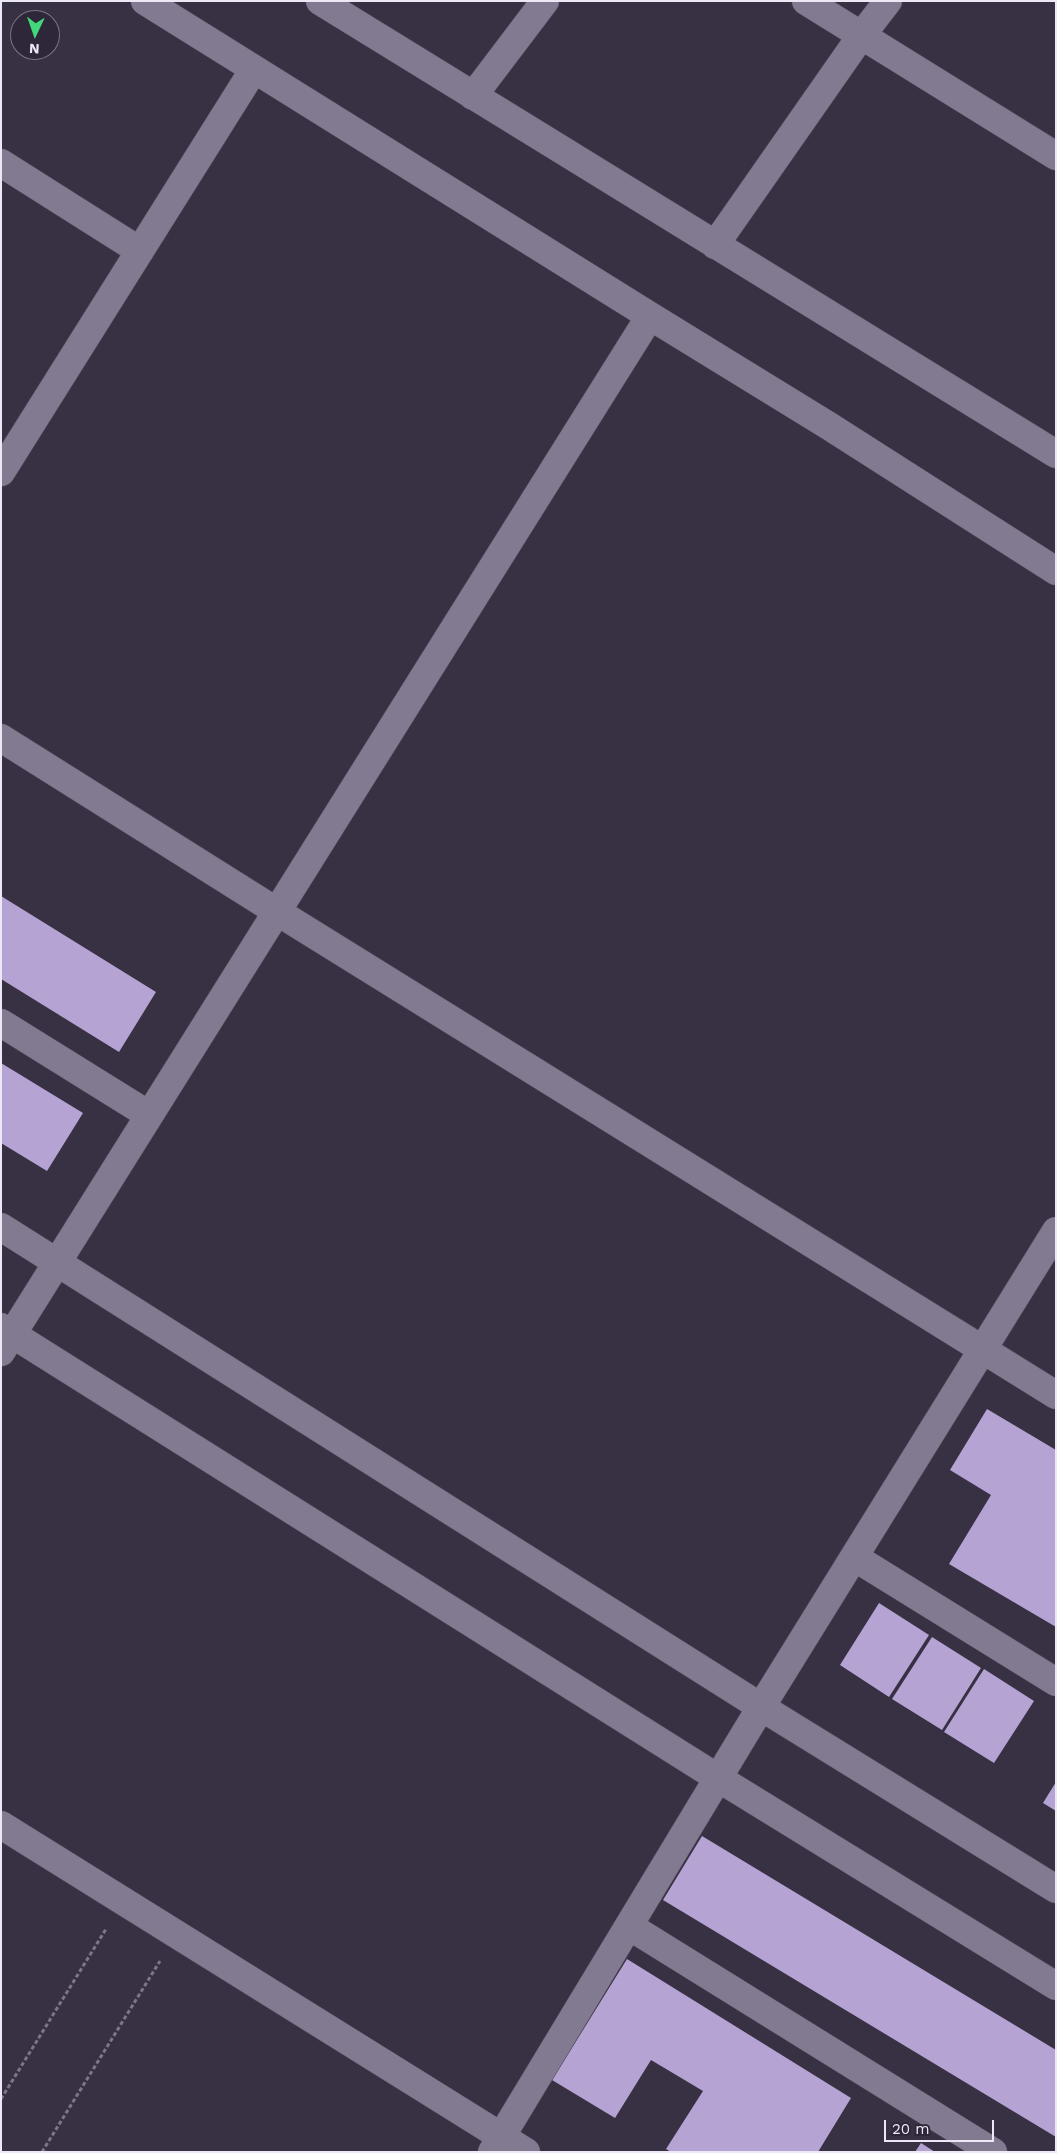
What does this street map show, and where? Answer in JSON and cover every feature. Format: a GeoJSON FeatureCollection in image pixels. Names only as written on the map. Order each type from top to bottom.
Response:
{"type":"FeatureCollection","features":[{"type":"Feature","properties":{"kind":"street"},"geometry":{"type":"LineString","coordinates":[[146,1],[829,426],[1056,571]]}},
{"type":"Feature","properties":{"kind":"street"},"geometry":{"type":"LineString","coordinates":[[320,1],[1056,454]]}},
{"type":"Feature","properties":{"kind":"street"},"geometry":{"type":"LineString","coordinates":[[473,96],[545,1]]}},
{"type":"Feature","properties":{"kind":"street"},"geometry":{"type":"LineString","coordinates":[[806,1],[1056,156]]}},
{"type":"Feature","properties":{"kind":"street"},"geometry":{"type":"LineString","coordinates":[[715,245],[861,36],[888,1]]}},
{"type":"Feature","properties":{"kind":"street"},"geometry":{"type":"LineString","coordinates":[[1,472],[254,68]]}},
{"type":"Feature","properties":{"kind":"street"},"geometry":{"type":"LineString","coordinates":[[1,164],[140,251]]}},
{"type":"Feature","properties":{"kind":"street"},"geometry":{"type":"LineString","coordinates":[[650,316],[58,1262],[5,1338],[1056,1986]]}},
{"type":"Feature","properties":{"kind":"street"},"geometry":{"type":"LineString","coordinates":[[1,738],[1056,1396]]}},
{"type":"Feature","properties":{"kind":"street"},"geometry":{"type":"LineString","coordinates":[[1,1023],[149,1115]]}},
{"type":"Feature","properties":{"kind":"street"},"geometry":{"type":"LineString","coordinates":[[1,1228],[58,1262],[761,1707],[1056,1889]]}},
{"type":"Feature","properties":{"kind":"street"},"geometry":{"type":"LineString","coordinates":[[497,2144],[761,1707],[1056,1231]]}},
{"type":"Feature","properties":{"kind":"street"},"geometry":{"type":"LineString","coordinates":[[854,1557],[1056,1682]]}},
{"type":"Feature","properties":{"kind":"street"},"geometry":{"type":"LineString","coordinates":[[1,1825],[176,1934],[497,2144],[526,2152]]}},
{"type":"Feature","properties":{"kind":"street"},"geometry":{"type":"LineString","coordinates":[[629,1926],[993,2152]]}},
{"type":"Feature","properties":{"kind":"path"},"geometry":{"type":"LineString","coordinates":[[1,2098],[123,1901]]}},
{"type":"Feature","properties":{"kind":"path"},"geometry":{"type":"LineString","coordinates":[[42,2152],[176,1934]]}},
{"type":"Feature","properties":{"kind":"building"},"geometry":{"type":"Polygon","coordinates":[[[1,896],[156,992],[119,1052],[1,979],[1,896]]]}},
{"type":"Feature","properties":{"kind":"building"},"geometry":{"type":"Polygon","coordinates":[[[1,1063],[83,1113],[47,1171],[1,1143],[1,1063]]]}},
{"type":"Feature","properties":{"kind":"building"},"geometry":{"type":"Polygon","coordinates":[[[987,1409],[1056,1450],[1056,1627],[949,1564],[991,1495],[950,1470],[987,1409]]]}},
{"type":"Feature","properties":{"kind":"building"},"geometry":{"type":"Polygon","coordinates":[[[879,1603],[929,1635],[889,1697],[840,1665],[879,1603]]]}},
{"type":"Feature","properties":{"kind":"building"},"geometry":{"type":"Polygon","coordinates":[[[932,1637],[981,1668],[942,1730],[892,1699],[932,1637]]]}},
{"type":"Feature","properties":{"kind":"building"},"geometry":{"type":"Polygon","coordinates":[[[984,1669],[1034,1701],[994,1763],[944,1732],[984,1669]]]}},
{"type":"Feature","properties":{"kind":"building"},"geometry":{"type":"Polygon","coordinates":[[[1056,1782],[1056,1811],[1043,1803],[1056,1782]]]}},
{"type":"Feature","properties":{"kind":"building"},"geometry":{"type":"Polygon","coordinates":[[[702,1836],[1056,2050],[1056,2137],[663,1900],[702,1836]]]}},
{"type":"Feature","properties":{"kind":"building"},"geometry":{"type":"Polygon","coordinates":[[[627,1959],[851,2098],[818,2152],[671,2152],[666,2149],[703,2091],[651,2060],[615,2118],[552,2080],[627,1959]]]}},
{"type":"Feature","properties":{"kind":"building"},"geometry":{"type":"Polygon","coordinates":[[[921,2143],[935,2152],[915,2152],[921,2143]]]}}]}
